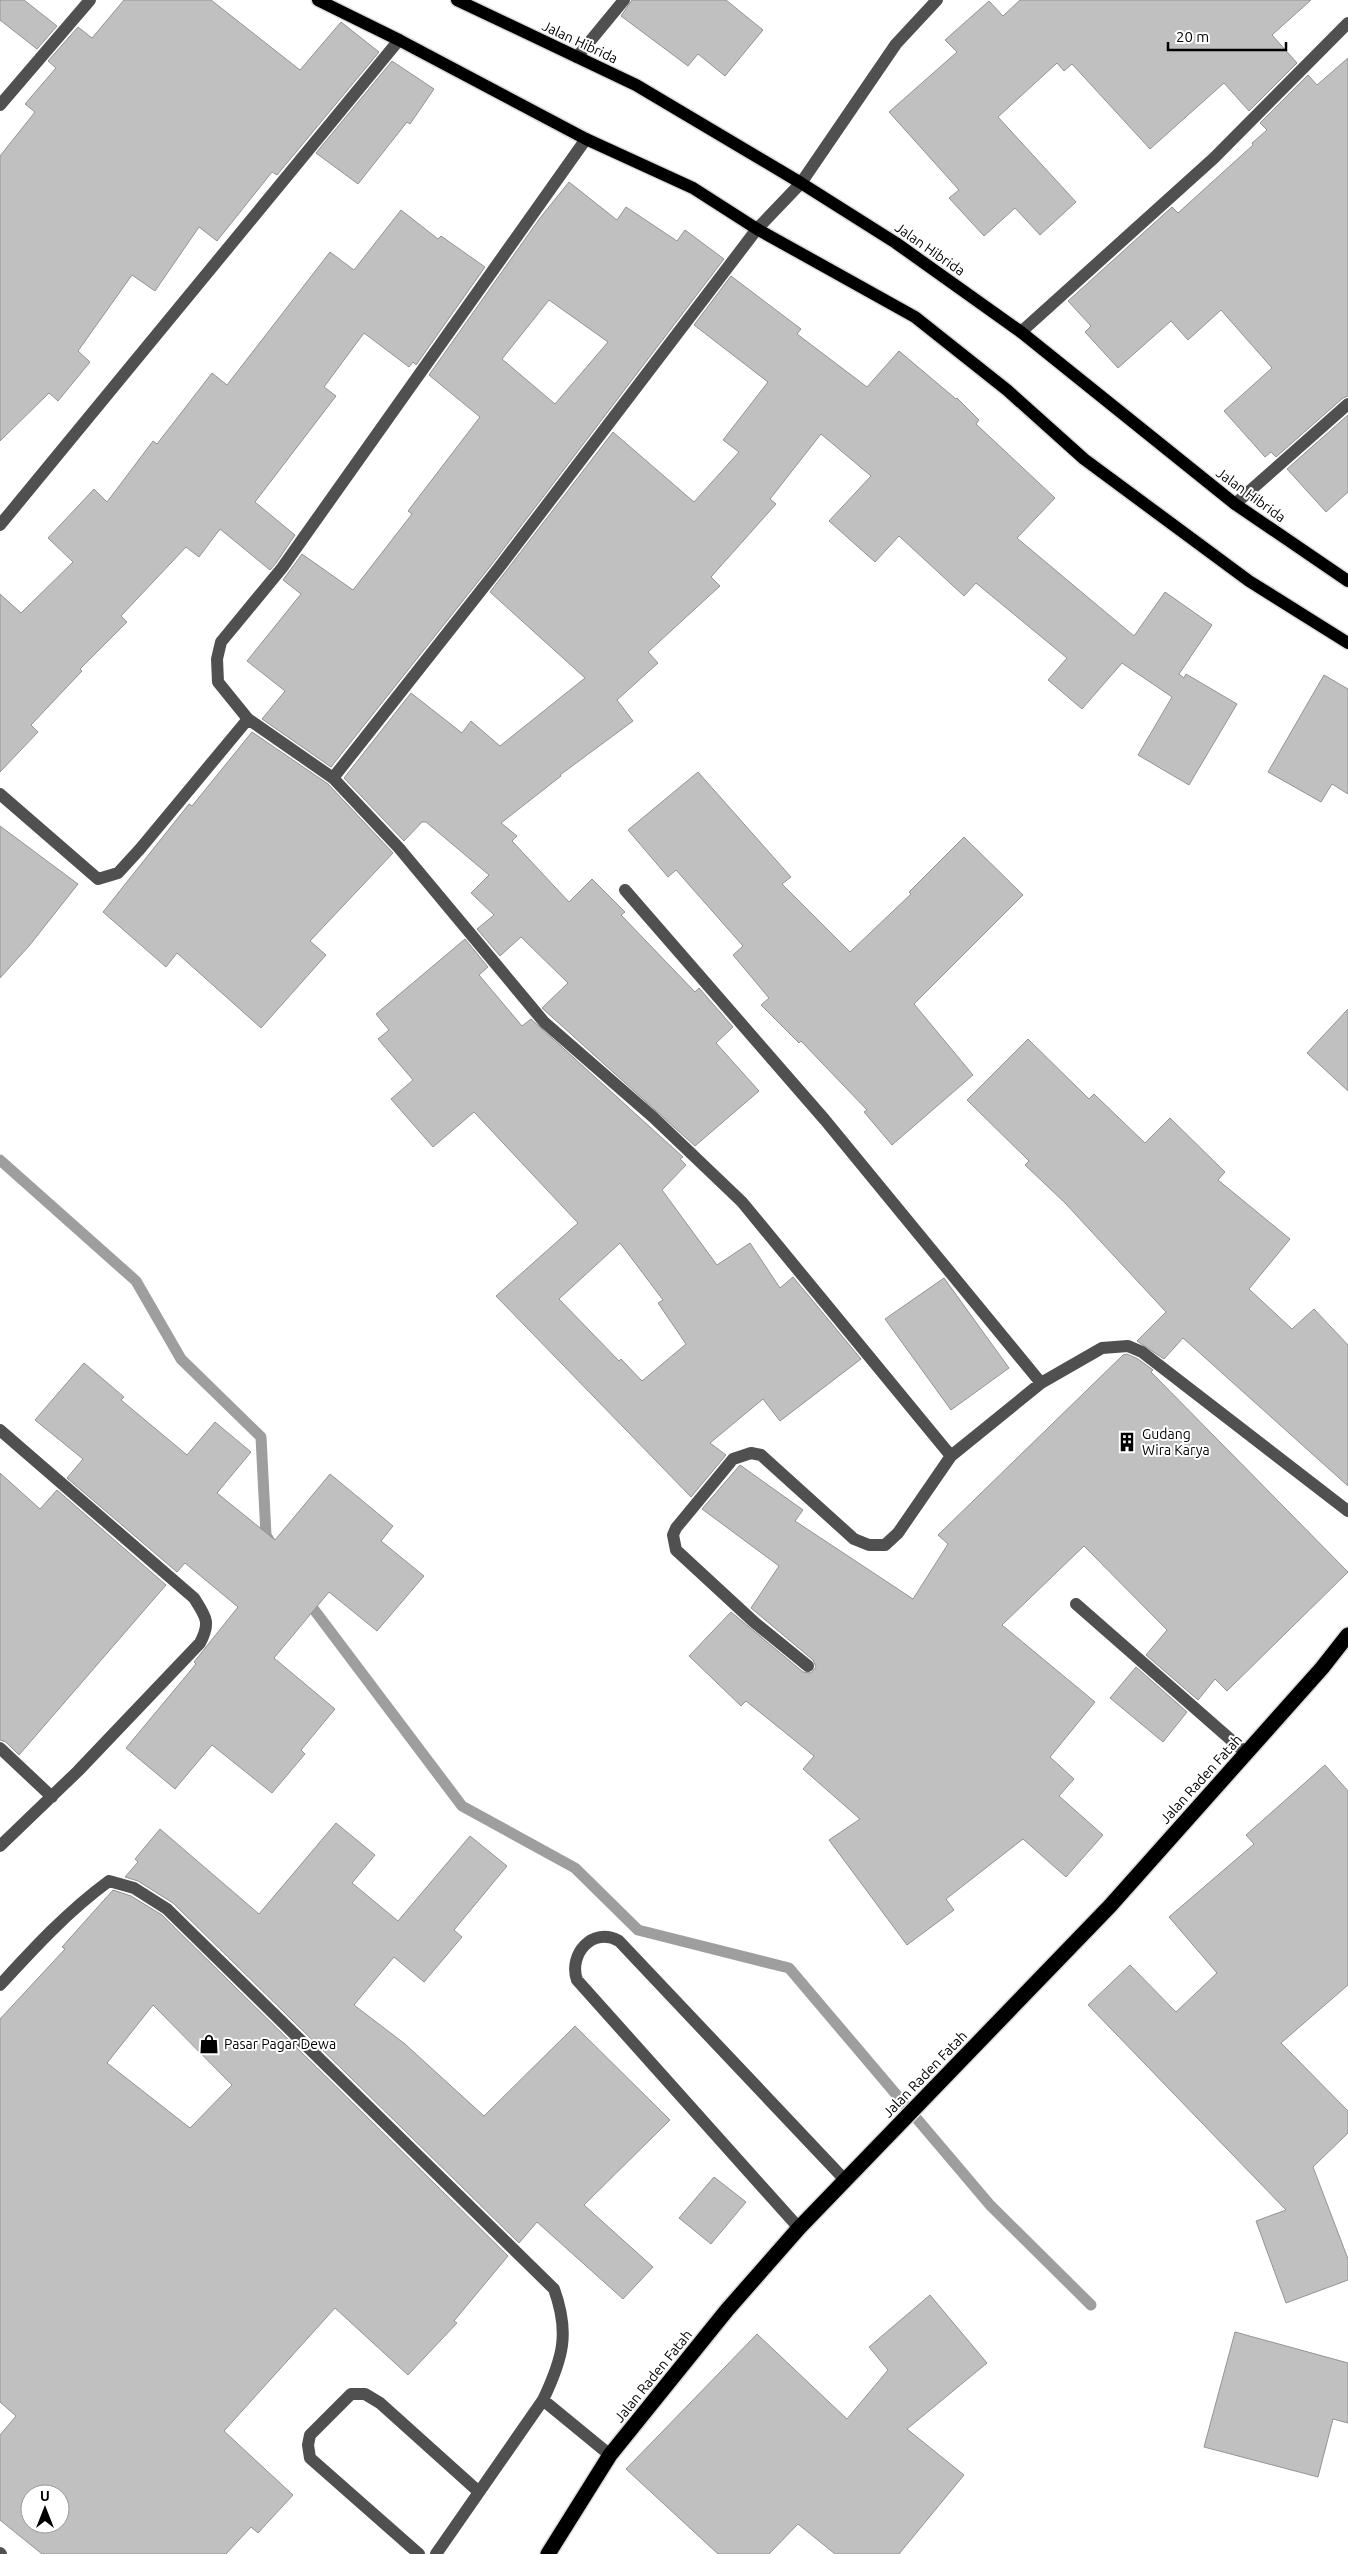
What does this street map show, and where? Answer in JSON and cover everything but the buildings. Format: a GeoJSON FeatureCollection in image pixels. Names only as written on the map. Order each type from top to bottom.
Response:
{"type":"FeatureCollection","features":[{"type":"Feature","properties":{"kind":"highway","name":"Jalan Raden Fatah"},"geometry":{"type":"LineString","coordinates":[[548,2554],[610,2455],[727,2310],[799,2228],[1110,1906],[1322,1668],[1348,1635]]}},
{"type":"Feature","properties":{"kind":"main road"},"geometry":{"type":"LineString","coordinates":[[318,0],[399,40],[586,139],[693,188],[757,229],[914,317],[1008,390],[1092,465],[1249,581],[1348,643]]}},
{"type":"Feature","properties":{"kind":"main road","name":"Jalan Hibrida"},"geometry":{"type":"LineString","coordinates":[[457,0],[636,85],[801,183],[896,243],[1021,332],[1235,504],[1348,581]]}},
{"type":"Feature","properties":{"kind":"street"},"geometry":{"type":"LineString","coordinates":[[0,105],[90,0]]}},
{"type":"Feature","properties":{"kind":"street"},"geometry":{"type":"LineString","coordinates":[[577,57],[624,0]]}},
{"type":"Feature","properties":{"kind":"street"},"geometry":{"type":"LineString","coordinates":[[333,778],[504,561],[757,229],[801,183],[896,44],[937,0]]}},
{"type":"Feature","properties":{"kind":"street"},"geometry":{"type":"LineString","coordinates":[[1021,332],[1214,158],[1348,23]]}},
{"type":"Feature","properties":{"kind":"street"},"geometry":{"type":"LineString","coordinates":[[0,525],[399,40]]}},
{"type":"Feature","properties":{"kind":"street"},"geometry":{"type":"LineString","coordinates":[[586,139],[282,568],[221,642],[217,659],[218,682],[248,720],[333,778],[399,848],[544,1022],[653,1117],[742,1202],[950,1456]]}},
{"type":"Feature","properties":{"kind":"street"},"geometry":{"type":"LineString","coordinates":[[1235,504],[1348,404]]}},
{"type":"Feature","properties":{"kind":"street"},"geometry":{"type":"LineString","coordinates":[[0,794],[98,879],[118,873],[248,720]]}},
{"type":"Feature","properties":{"kind":"street"},"geometry":{"type":"LineString","coordinates":[[624,890],[825,1120],[1041,1383]]}},
{"type":"Feature","properties":{"kind":"street"},"geometry":{"type":"LineString","coordinates":[[808,1666],[754,1622],[676,1550],[673,1535],[676,1528],[733,1458],[751,1453],[761,1455],[854,1539],[869,1545],[880,1546],[898,1534],[950,1456],[1041,1383],[1102,1348],[1128,1346],[1142,1352],[1348,1511]]}},
{"type":"Feature","properties":{"kind":"street"},"geometry":{"type":"LineString","coordinates":[[0,1430],[194,1598],[206,1617],[206,1632],[200,1643],[52,1797],[0,1846]]}},
{"type":"Feature","properties":{"kind":"street"},"geometry":{"type":"LineString","coordinates":[[1076,1604],[1246,1753]]}},
{"type":"Feature","properties":{"kind":"street"},"geometry":{"type":"LineString","coordinates":[[0,1748],[52,1797]]}},
{"type":"Feature","properties":{"kind":"street"},"geometry":{"type":"LineString","coordinates":[[0,1985],[43,1938],[85,1898],[109,1882],[134,1888],[167,1910],[554,2290],[563,2314],[564,2338],[556,2372],[543,2400],[436,2554]]}},
{"type":"Feature","properties":{"kind":"street"},"geometry":{"type":"LineString","coordinates":[[799,2228],[577,1980],[574,1972],[575,1958],[591,1940],[602,1935],[610,1936],[619,1941],[845,2180]]}},
{"type":"Feature","properties":{"kind":"street"},"geometry":{"type":"LineString","coordinates":[[419,2554],[310,2458],[308,2445],[310,2435],[351,2394],[365,2394],[380,2403],[479,2492]]}},
{"type":"Feature","properties":{"kind":"street"},"geometry":{"type":"LineString","coordinates":[[543,2400],[610,2455]]}},
{"type":"Feature","properties":{"kind":"waterway"},"geometry":{"type":"LineString","coordinates":[[0,1160],[136,1281],[181,1359],[261,1437],[266,1535],[272,1545]]}},
{"type":"Feature","properties":{"kind":"waterway"},"geometry":{"type":"LineString","coordinates":[[306,1599],[462,1806],[575,1868],[638,1930],[789,1968],[990,2205],[1091,2305]]}},
{"type":"Feature","properties":{"kind":"place","name":"Gudang Wira Karya"},"geometry":{"type":"Point","coordinates":[1127,1442]}},
{"type":"Feature","properties":{"kind":"place","name":"Pasar Pagar Dewa"},"geometry":{"type":"Point","coordinates":[209,2044]}}]}
